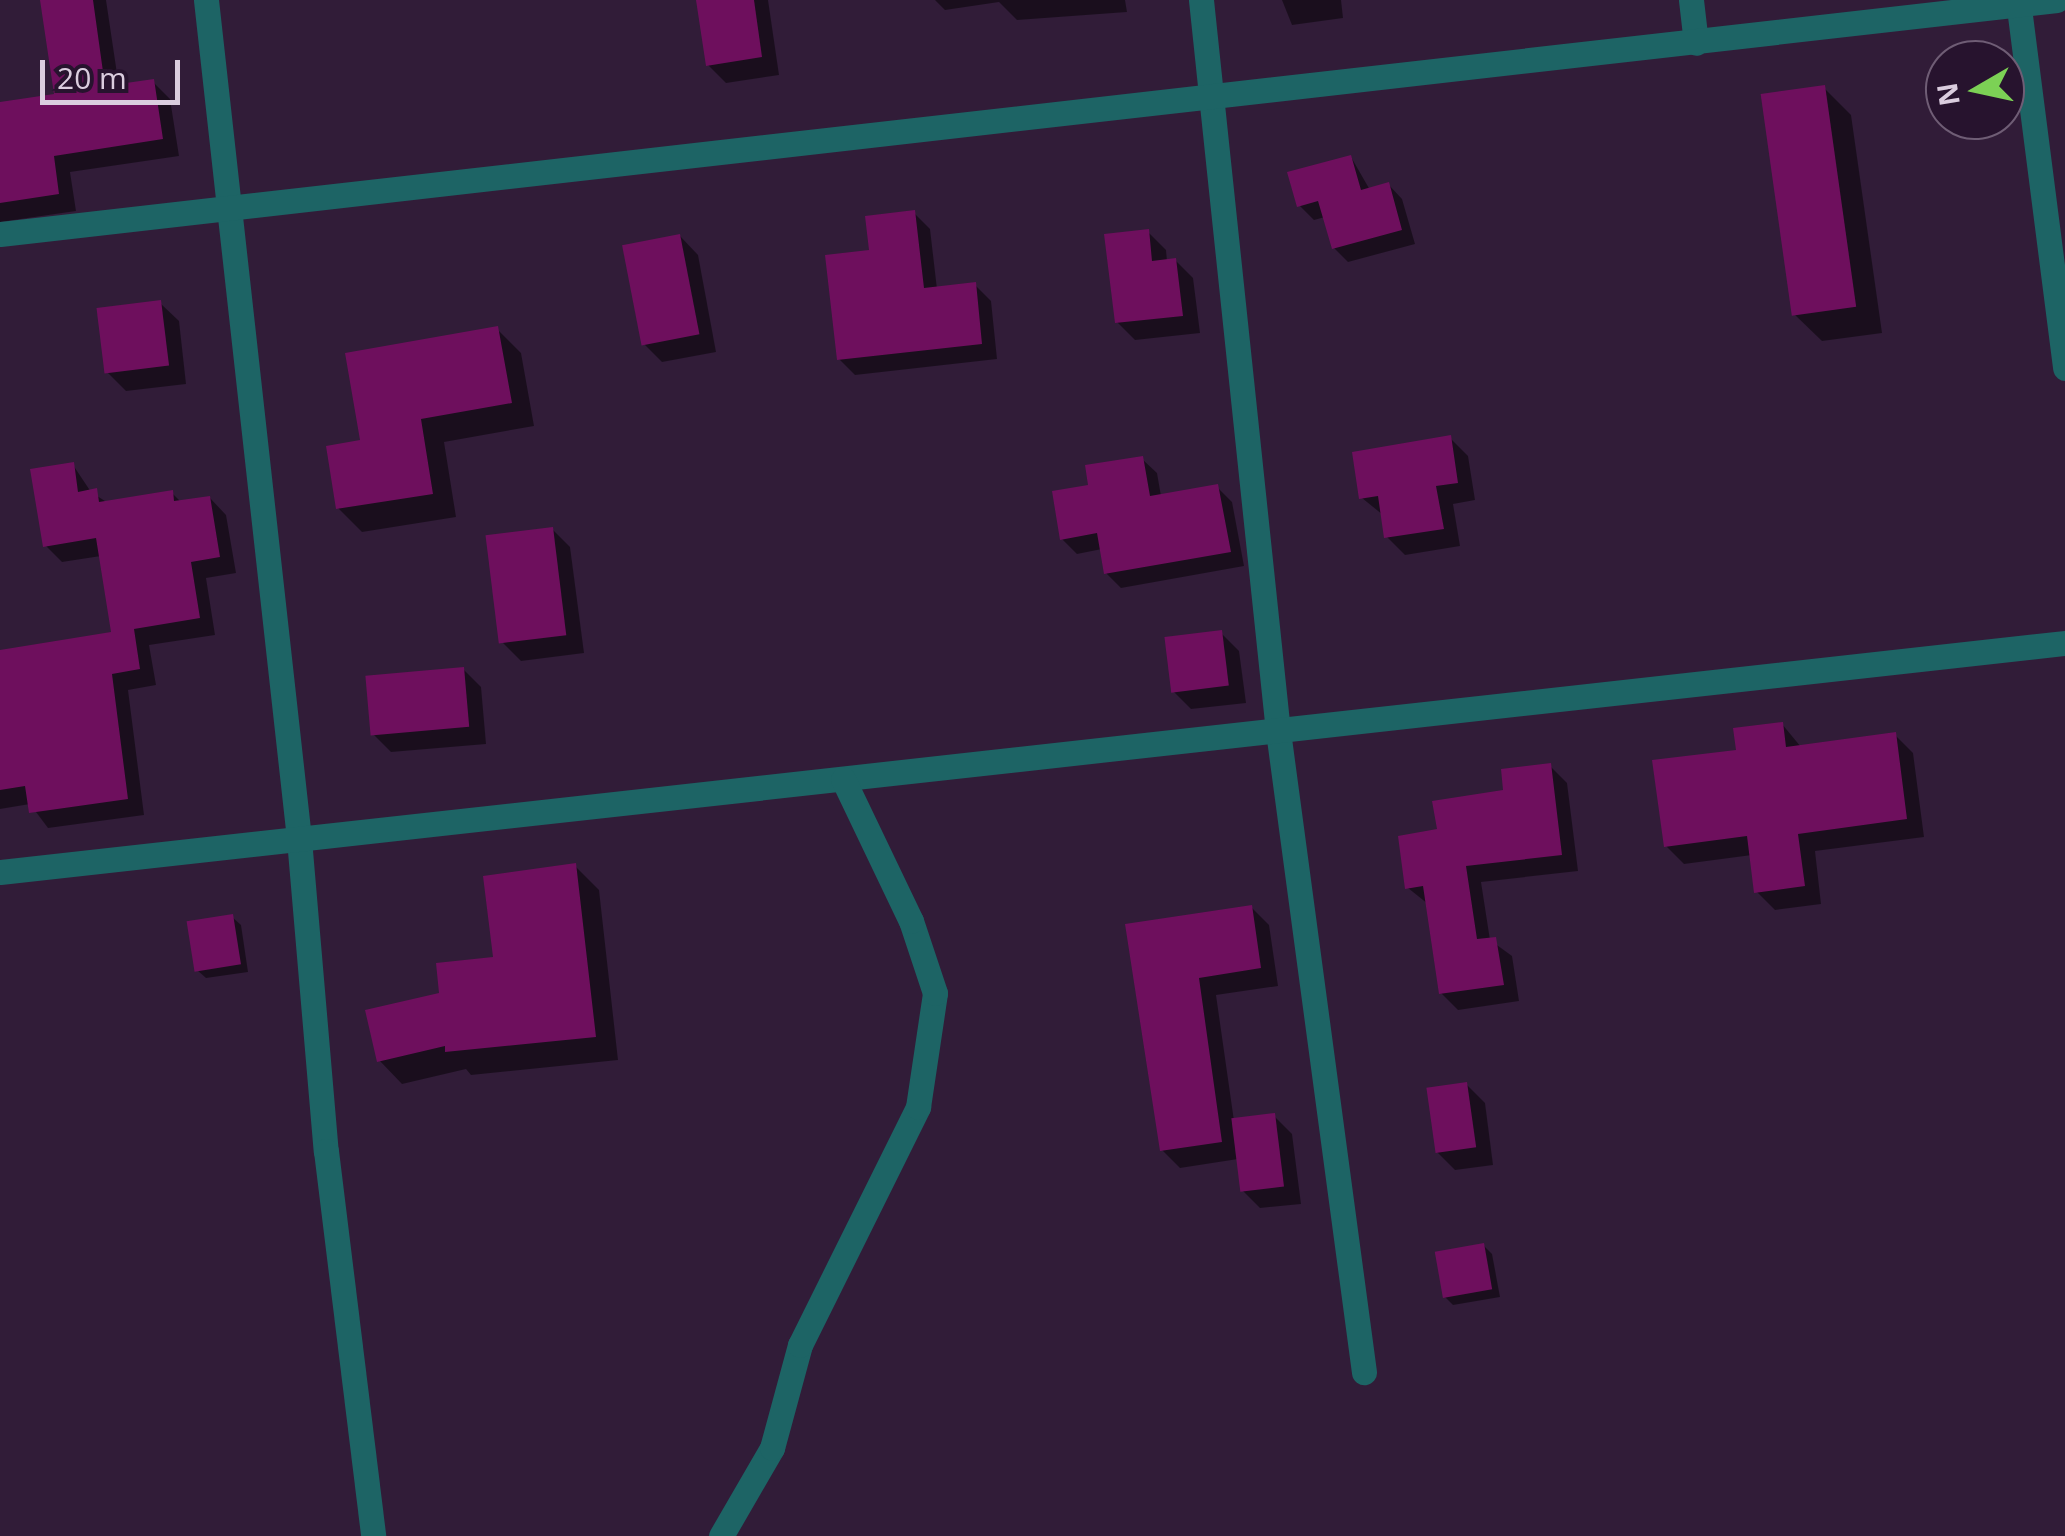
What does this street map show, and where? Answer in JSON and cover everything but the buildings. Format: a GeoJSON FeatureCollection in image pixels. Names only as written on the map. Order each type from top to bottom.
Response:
{"type":"FeatureCollection","features":[{"type":"Feature","properties":{"kind":"street"},"geometry":{"type":"LineString","coordinates":[[206,0],[234,208],[300,838],[326,1151],[374,1536]]}},
{"type":"Feature","properties":{"kind":"street"},"geometry":{"type":"LineString","coordinates":[[1202,0],[1278,731],[1364,1372]]}},
{"type":"Feature","properties":{"kind":"street"},"geometry":{"type":"LineString","coordinates":[[1692,0],[1696,43]]}},
{"type":"Feature","properties":{"kind":"street"},"geometry":{"type":"LineString","coordinates":[[0,234],[1213,101],[2057,0]]}},
{"type":"Feature","properties":{"kind":"street"},"geometry":{"type":"LineString","coordinates":[[2018,2],[2065,368]]}},
{"type":"Feature","properties":{"kind":"street"},"geometry":{"type":"LineString","coordinates":[[0,872],[2065,643]]}},
{"type":"Feature","properties":{"kind":"street"},"geometry":{"type":"LineString","coordinates":[[721,1536],[772,1448],[800,1344],[918,1107],[935,993],[912,920],[843,779]]}}]}
